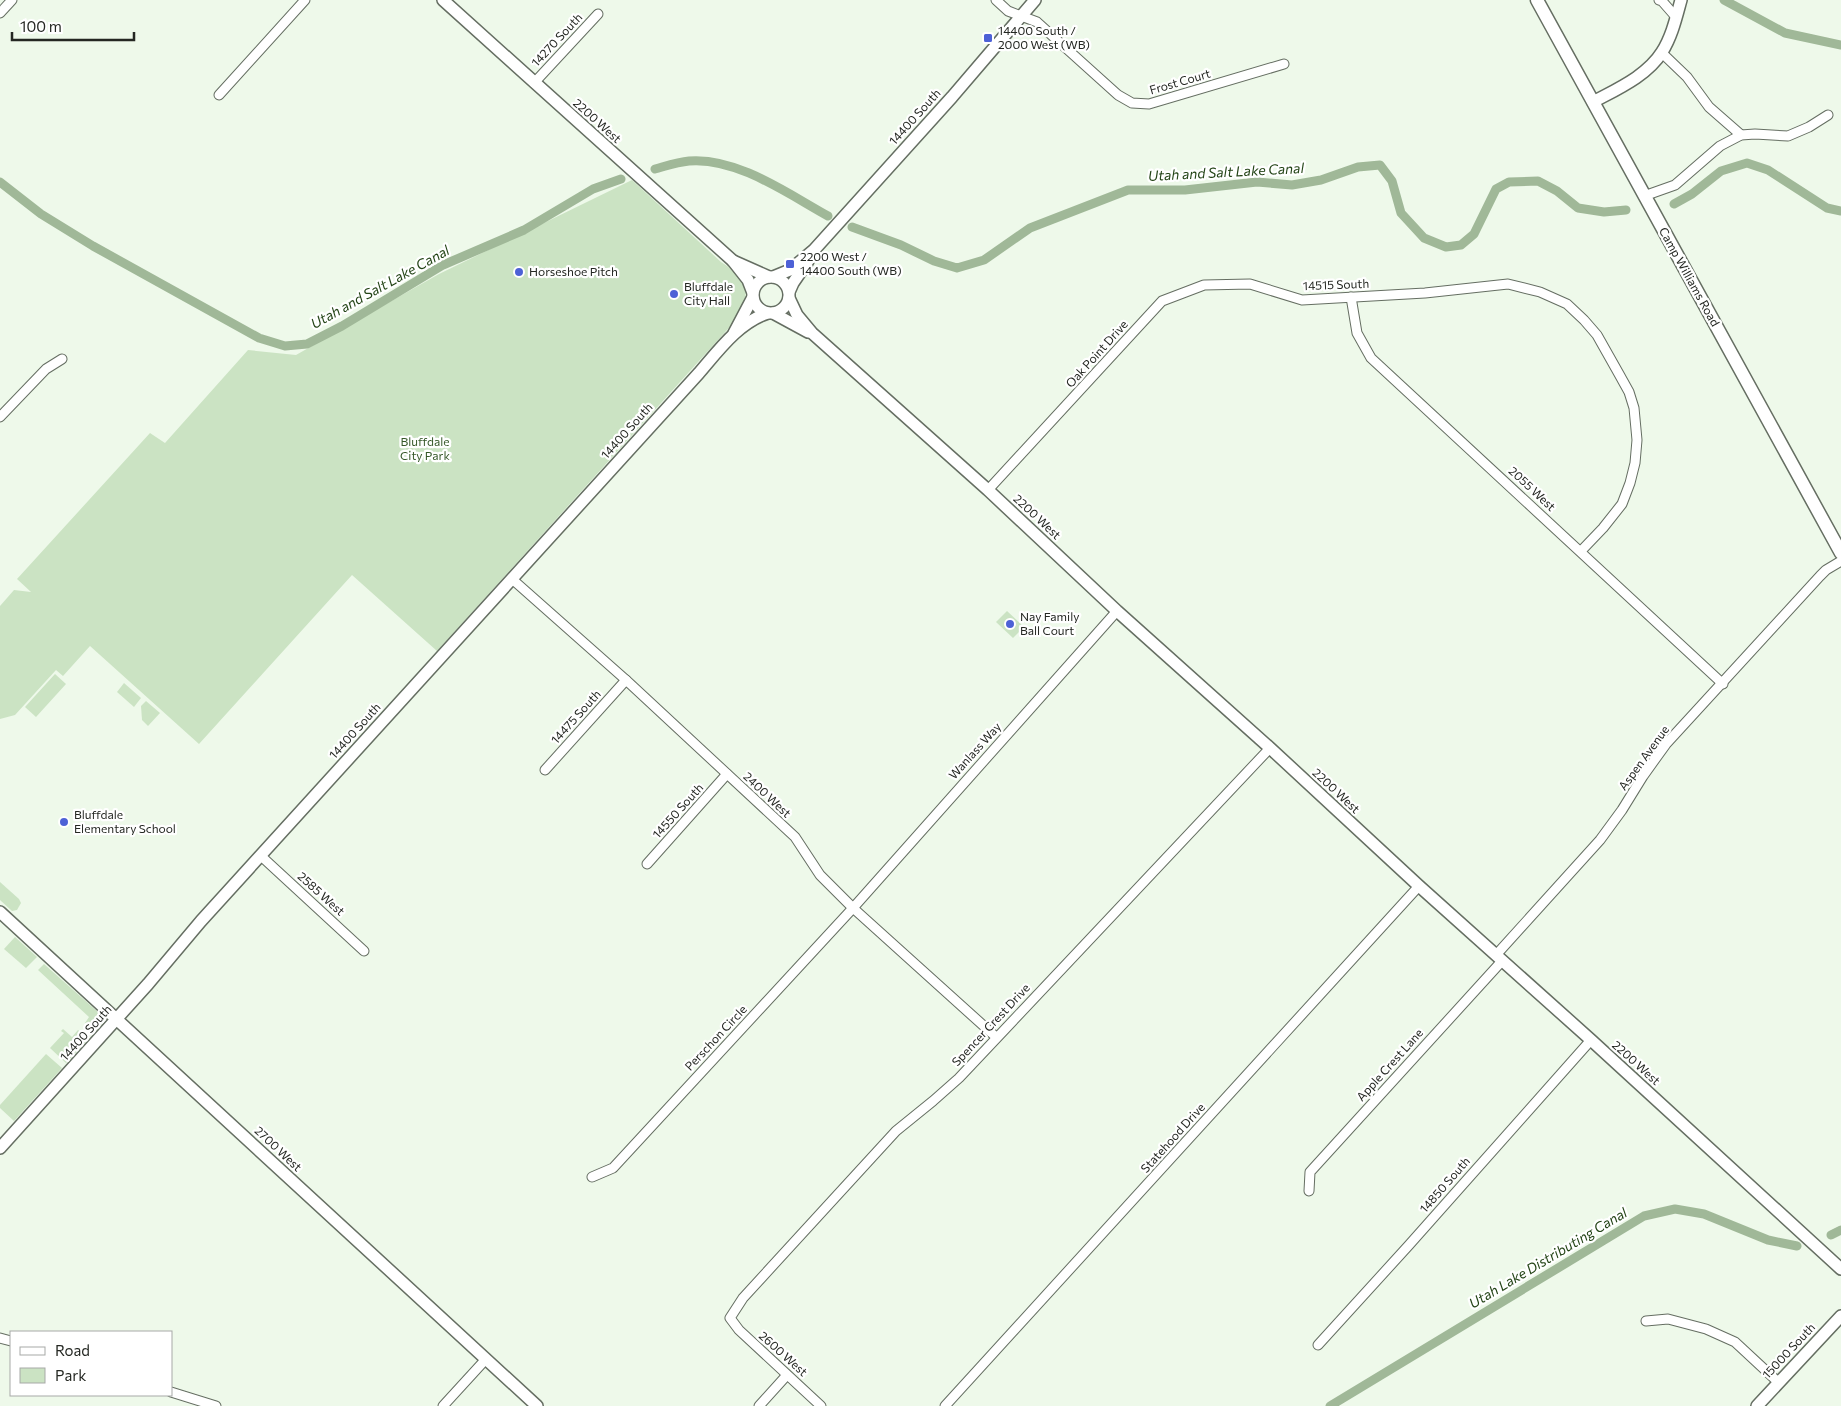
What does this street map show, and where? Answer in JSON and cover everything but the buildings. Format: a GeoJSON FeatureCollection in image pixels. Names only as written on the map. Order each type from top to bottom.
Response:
{"type":"FeatureCollection","features":[{"type":"Feature","properties":{"kind":"main road","name":"Camp Williams Road"},"geometry":{"type":"LineString","coordinates":[[1537,0],[1841,553]]}},
{"type":"Feature","properties":{"kind":"street"},"geometry":{"type":"LineString","coordinates":[[0,13],[12,0]]}},
{"type":"Feature","properties":{"kind":"street"},"geometry":{"type":"LineString","coordinates":[[219,95],[306,0]]}},
{"type":"Feature","properties":{"kind":"street","name":"2200 West"},"geometry":{"type":"LineString","coordinates":[[443,0],[733,261],[748,280],[753,295]]}},
{"type":"Feature","properties":{"kind":"street","name":"Frost Court"},"geometry":{"type":"LineString","coordinates":[[996,0],[1008,11],[1036,22],[1118,95],[1132,104],[1149,104],[1284,64]]}},
{"type":"Feature","properties":{"kind":"street","name":"14400 South"},"geometry":{"type":"LineString","coordinates":[[771,277],[790,270],[814,250],[952,97],[1035,0]]}},
{"type":"Feature","properties":{"kind":"street"},"geometry":{"type":"LineString","coordinates":[[1662,0],[1676,17]]}},
{"type":"Feature","properties":{"kind":"street"},"geometry":{"type":"LineString","coordinates":[[1593,102],[1639,76],[1662,53],[1671,35],[1681,0]]}},
{"type":"Feature","properties":{"kind":"street","name":"14270 South"},"geometry":{"type":"LineString","coordinates":[[534,83],[598,14]]}},
{"type":"Feature","properties":{"kind":"street"},"geometry":{"type":"LineString","coordinates":[[1662,53],[1687,77],[1709,107],[1741,135]]}},
{"type":"Feature","properties":{"kind":"street"},"geometry":{"type":"LineString","coordinates":[[1644,196],[1675,185],[1720,146],[1741,135],[1788,136],[1809,127],[1828,115]]}},
{"type":"Feature","properties":{"kind":"street","name":"14400 South"},"geometry":{"type":"LineString","coordinates":[[789,295],[814,250]]}},
{"type":"Feature","properties":{"kind":"street","name":"2200 West"},"geometry":{"type":"LineString","coordinates":[[733,261],[771,277]]}},
{"type":"Feature","properties":{"kind":"street"},"geometry":{"type":"LineString","coordinates":[[771,277],[784,282],[789,295],[784,308],[770,313],[759,308],[753,295],[758,283],[762,279],[771,277]]}},
{"type":"Feature","properties":{"kind":"street","name":"14515 South"},"geometry":{"type":"LineString","coordinates":[[1250,284],[1302,300],[1425,293],[1508,284],[1540,292],[1567,304],[1597,335],[1629,392],[1634,408],[1637,440],[1635,463],[1622,504],[1604,528],[1581,551]]}},
{"type":"Feature","properties":{"kind":"street","name":"Oak Point Drive"},"geometry":{"type":"LineString","coordinates":[[988,490],[1162,301],[1204,285],[1250,284]]}},
{"type":"Feature","properties":{"kind":"street","name":"14400 South"},"geometry":{"type":"LineString","coordinates":[[733,335],[753,295]]}},
{"type":"Feature","properties":{"kind":"street","name":"2200 West"},"geometry":{"type":"LineString","coordinates":[[789,295],[797,315],[812,334],[988,490],[1117,611],[1270,748],[1419,886],[1591,1040],[1841,1269]]}},
{"type":"Feature","properties":{"kind":"street","name":"2055 West"},"geometry":{"type":"LineString","coordinates":[[1351,297],[1357,332],[1371,358],[1723,684]]}},
{"type":"Feature","properties":{"kind":"street","name":"2200 West"},"geometry":{"type":"LineString","coordinates":[[770,313],[812,334]]}},
{"type":"Feature","properties":{"kind":"street","name":"14400 South"},"geometry":{"type":"LineString","coordinates":[[0,1148],[116,1020],[260,856],[733,335],[755,318],[770,313]]}},
{"type":"Feature","properties":{"kind":"street"},"geometry":{"type":"LineString","coordinates":[[0,417],[46,369],[62,359]]}},
{"type":"Feature","properties":{"kind":"street","name":"Aspen Avenue"},"geometry":{"type":"LineString","coordinates":[[1499,958],[1600,840],[1666,744],[1820,576],[1841,561]]}},
{"type":"Feature","properties":{"kind":"street","name":"2400 West"},"geometry":{"type":"LineString","coordinates":[[512,579],[626,680],[795,837],[820,875],[853,908],[996,1037]]}},
{"type":"Feature","properties":{"kind":"street","name":"Wanlass Way"},"geometry":{"type":"LineString","coordinates":[[853,908],[1117,611]]}},
{"type":"Feature","properties":{"kind":"street","name":"14475 South"},"geometry":{"type":"LineString","coordinates":[[545,770],[626,680]]}},
{"type":"Feature","properties":{"kind":"street","name":"Spencer Crest Drive"},"geometry":{"type":"LineString","coordinates":[[730,1318],[744,1298],[896,1131],[934,1101],[959,1078],[1270,748]]}},
{"type":"Feature","properties":{"kind":"street","name":"14550 South"},"geometry":{"type":"LineString","coordinates":[[647,864],[727,774]]}},
{"type":"Feature","properties":{"kind":"street","name":"2585 West"},"geometry":{"type":"LineString","coordinates":[[260,856],[364,950]]}},
{"type":"Feature","properties":{"kind":"street","name":"Statehood Drive"},"geometry":{"type":"LineString","coordinates":[[945,1406],[1419,886]]}},
{"type":"Feature","properties":{"kind":"street","name":"Perschon Circle"},"geometry":{"type":"LineString","coordinates":[[592,1177],[613,1168],[853,908]]}},
{"type":"Feature","properties":{"kind":"street","name":"2700 West"},"geometry":{"type":"LineString","coordinates":[[0,912],[538,1406]]}},
{"type":"Feature","properties":{"kind":"street","name":"Apple Crest Lane"},"geometry":{"type":"LineString","coordinates":[[1309,1191],[1310,1172],[1499,958]]}},
{"type":"Feature","properties":{"kind":"street","name":"14850 South"},"geometry":{"type":"LineString","coordinates":[[1318,1345],[1591,1040]]}},
{"type":"Feature","properties":{"kind":"street","name":"15000 South"},"geometry":{"type":"LineString","coordinates":[[1757,1406],[1841,1316]]}},
{"type":"Feature","properties":{"kind":"street","name":"2600 West"},"geometry":{"type":"LineString","coordinates":[[730,1318],[744,1336],[821,1406]]}},
{"type":"Feature","properties":{"kind":"street"},"geometry":{"type":"LineString","coordinates":[[1646,1322],[1668,1318],[1706,1329],[1735,1342],[1778,1382]]}},
{"type":"Feature","properties":{"kind":"street"},"geometry":{"type":"LineString","coordinates":[[444,1406],[486,1360]]}},
{"type":"Feature","properties":{"kind":"street"},"geometry":{"type":"LineString","coordinates":[[759,1406],[787,1375]]}},
{"type":"Feature","properties":{"kind":"street"},"geometry":{"type":"LineString","coordinates":[[172,1392],[216,1406]]}},
{"type":"Feature","properties":{"kind":"green space","name":"Bluffdale City Park"},"geometry":{"type":"Polygon","coordinates":[[[632,180],[721,262],[738,275],[743,281],[746,293],[741,310],[736,320],[437,651],[352,575],[199,744],[90,646],[63,676],[56,670],[15,715],[0,719],[0,606],[14,590],[31,592],[17,579],[150,433],[165,443],[248,350],[296,355],[439,274],[632,180]]]}},
{"type":"Feature","properties":{"kind":"green space","name":"Nay Family Ball Court"},"geometry":{"type":"Polygon","coordinates":[[[1007,611],[1024,627],[1013,638],[996,622],[1007,611]]]}},
{"type":"Feature","properties":{"kind":"green space"},"geometry":{"type":"Polygon","coordinates":[[[55,674],[66,684],[36,717],[25,707],[55,674]]]}},
{"type":"Feature","properties":{"kind":"green space"},"geometry":{"type":"Polygon","coordinates":[[[124,683],[141,698],[134,707],[117,692],[124,683]]]}},
{"type":"Feature","properties":{"kind":"green space"},"geometry":{"type":"Polygon","coordinates":[[[146,701],[160,713],[148,726],[142,720],[141,706],[146,701]]]}},
{"type":"Feature","properties":{"kind":"green space"},"geometry":{"type":"Polygon","coordinates":[[[0,882],[19,899],[21,903],[17,910],[12,911],[0,900],[0,882]]]}},
{"type":"Feature","properties":{"kind":"green space"},"geometry":{"type":"Polygon","coordinates":[[[15,937],[37,957],[26,968],[4,949],[15,937]]]}},
{"type":"Feature","properties":{"kind":"green space"},"geometry":{"type":"Polygon","coordinates":[[[44,964],[99,1013],[102,1023],[94,1031],[85,1023],[89,1017],[38,970],[44,964]]]}},
{"type":"Feature","properties":{"kind":"green space"},"geometry":{"type":"Polygon","coordinates":[[[63,1029],[72,1037],[78,1030],[88,1039],[66,1063],[50,1048],[64,1033],[61,1031],[63,1029]]]}},
{"type":"Feature","properties":{"kind":"green space"},"geometry":{"type":"Polygon","coordinates":[[[46,1054],[62,1068],[14,1121],[0,1108],[0,1105],[46,1054]]]}},
{"type":"Feature","properties":{"kind":"waterway"},"geometry":{"type":"LineString","coordinates":[[1724,0],[1785,33],[1841,45]]}},
{"type":"Feature","properties":{"kind":"waterway","name":"Utah and Salt Lake Canal"},"geometry":{"type":"LineString","coordinates":[[655,169],[689,161],[707,161],[725,165],[761,179],[828,216]]}},
{"type":"Feature","properties":{"kind":"waterway","name":"Utah and Salt Lake Canal"},"geometry":{"type":"LineString","coordinates":[[1674,204],[1692,194],[1721,171],[1747,163],[1768,170],[1827,208],[1841,211]]}},
{"type":"Feature","properties":{"kind":"waterway","name":"Utah and Salt Lake Canal"},"geometry":{"type":"LineString","coordinates":[[852,227],[901,245],[934,261],[957,268],[984,260],[1030,228],[1128,190],[1185,190],[1257,182],[1292,185],[1321,180],[1358,167],[1380,165],[1392,181],[1401,213],[1424,238],[1446,247],[1461,245],[1474,234],[1496,189],[1509,182],[1538,181],[1557,191],[1578,208],[1604,212],[1626,210]]}},
{"type":"Feature","properties":{"kind":"waterway","name":"Utah and Salt Lake Canal"},"geometry":{"type":"LineString","coordinates":[[0,182],[41,214],[93,246],[259,338],[285,346],[307,344],[342,326],[443,265],[524,230],[593,189],[621,179]]}},
{"type":"Feature","properties":{"kind":"waterway","name":"Utah Lake Distributing Canal"},"geometry":{"type":"LineString","coordinates":[[1330,1406],[1644,1216],[1675,1209],[1704,1214],[1768,1240],[1797,1246]]}},
{"type":"Feature","properties":{"kind":"waterway","name":"Utah Lake Distributing Canal"},"geometry":{"type":"LineString","coordinates":[[1831,1235],[1841,1230]]}},
{"type":"Feature","properties":{"kind":"place","name":"14400 South / 2000 West (WB)"},"geometry":{"type":"Point","coordinates":[988,38]}},
{"type":"Feature","properties":{"kind":"place","name":"2200 West / 14400 South (WB)"},"geometry":{"type":"Point","coordinates":[790,264]}},
{"type":"Feature","properties":{"kind":"place","name":"Horseshoe Pitch"},"geometry":{"type":"Point","coordinates":[519,272]}},
{"type":"Feature","properties":{"kind":"place","name":"Bluffdale City Hall"},"geometry":{"type":"Point","coordinates":[674,294]}},
{"type":"Feature","properties":{"kind":"place","name":"Nay Family Ball Court"},"geometry":{"type":"Point","coordinates":[1010,624]}},
{"type":"Feature","properties":{"kind":"place","name":"Bluffdale Elementary School"},"geometry":{"type":"Point","coordinates":[64,822]}}]}
